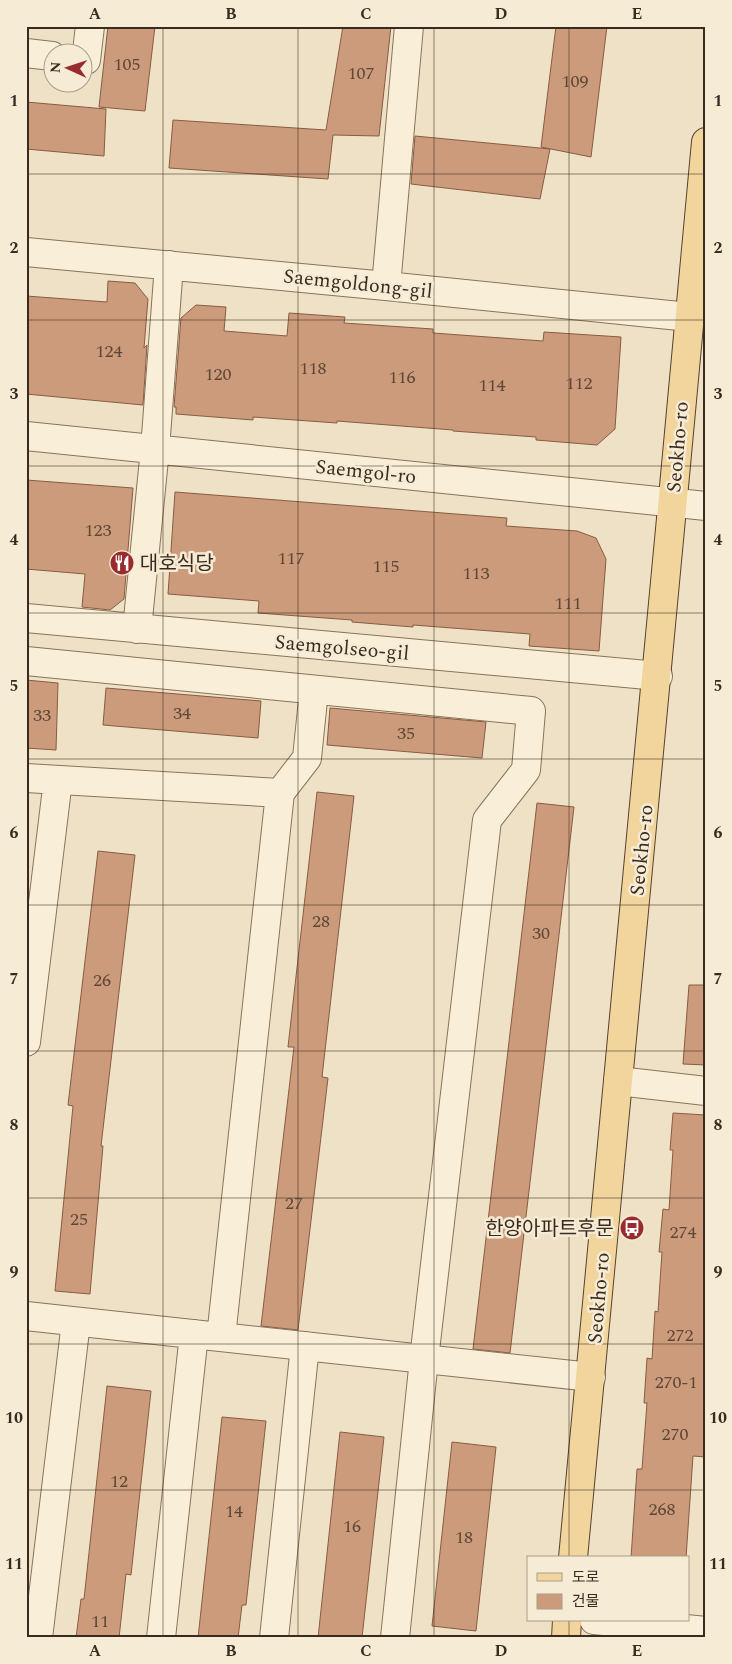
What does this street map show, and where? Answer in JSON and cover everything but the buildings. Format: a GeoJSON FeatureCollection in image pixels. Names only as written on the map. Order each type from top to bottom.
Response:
{"type":"FeatureCollection","features":[{"type":"Feature","properties":{"kind":"main road","name":"Seokho-ro"},"geometry":{"type":"LineString","coordinates":[[574,1556],[658,676],[672,503],[706,142]]}},
{"type":"Feature","properties":{"kind":"main road"},"geometry":{"type":"LineString","coordinates":[[566,1638],[567,1622]]}},
{"type":"Feature","properties":{"kind":"street"},"geometry":{"type":"LineString","coordinates":[[88,42],[90,26]]}},
{"type":"Feature","properties":{"kind":"street"},"geometry":{"type":"LineString","coordinates":[[386,286],[409,26]]}},
{"type":"Feature","properties":{"kind":"street"},"geometry":{"type":"LineString","coordinates":[[26,54],[42,55]]}},
{"type":"Feature","properties":{"kind":"street","name":"Saemgoldong-gil"},"geometry":{"type":"LineString","coordinates":[[26,252],[689,317]]}},
{"type":"Feature","properties":{"kind":"street"},"geometry":{"type":"LineString","coordinates":[[137,629],[155,449],[169,265]]}},
{"type":"Feature","properties":{"kind":"street","name":"Saemgol-ro"},"geometry":{"type":"LineString","coordinates":[[26,436],[706,506]]}},
{"type":"Feature","properties":{"kind":"street","name":"Saemgolseo-gil"},"geometry":{"type":"LineString","coordinates":[[26,618],[658,676]]}},
{"type":"Feature","properties":{"kind":"street"},"geometry":{"type":"LineString","coordinates":[[26,661],[531,712],[526,770],[487,820],[424,1359],[395,1638]]}},
{"type":"Feature","properties":{"kind":"street"},"geometry":{"type":"LineString","coordinates":[[221,1337],[280,793],[307,758],[314,690]]}},
{"type":"Feature","properties":{"kind":"street"},"geometry":{"type":"LineString","coordinates":[[26,778],[280,793]]}},
{"type":"Feature","properties":{"kind":"street"},"geometry":{"type":"LineString","coordinates":[[26,1042],[58,780]]}},
{"type":"Feature","properties":{"kind":"street"},"geometry":{"type":"LineString","coordinates":[[618,1081],[706,1091]]}},
{"type":"Feature","properties":{"kind":"street"},"geometry":{"type":"LineString","coordinates":[[26,1316],[591,1377]]}},
{"type":"Feature","properties":{"kind":"street"},"geometry":{"type":"LineString","coordinates":[[38,1638],[76,1322]]}},
{"type":"Feature","properties":{"kind":"street"},"geometry":{"type":"LineString","coordinates":[[162,1638],[194,1334]]}},
{"type":"Feature","properties":{"kind":"street"},"geometry":{"type":"LineString","coordinates":[[274,1638],[305,1346]]}},
{"type":"Feature","properties":{"kind":"street"},"geometry":{"type":"LineString","coordinates":[[614,1622],[706,1631]]}},
{"type":"Feature","properties":{"kind":"place","name":"대호식당"},"geometry":{"type":"Point","coordinates":[122,563]}},
{"type":"Feature","properties":{"kind":"place","name":"한양아파트후문"},"geometry":{"type":"Point","coordinates":[632,1228]}}]}
